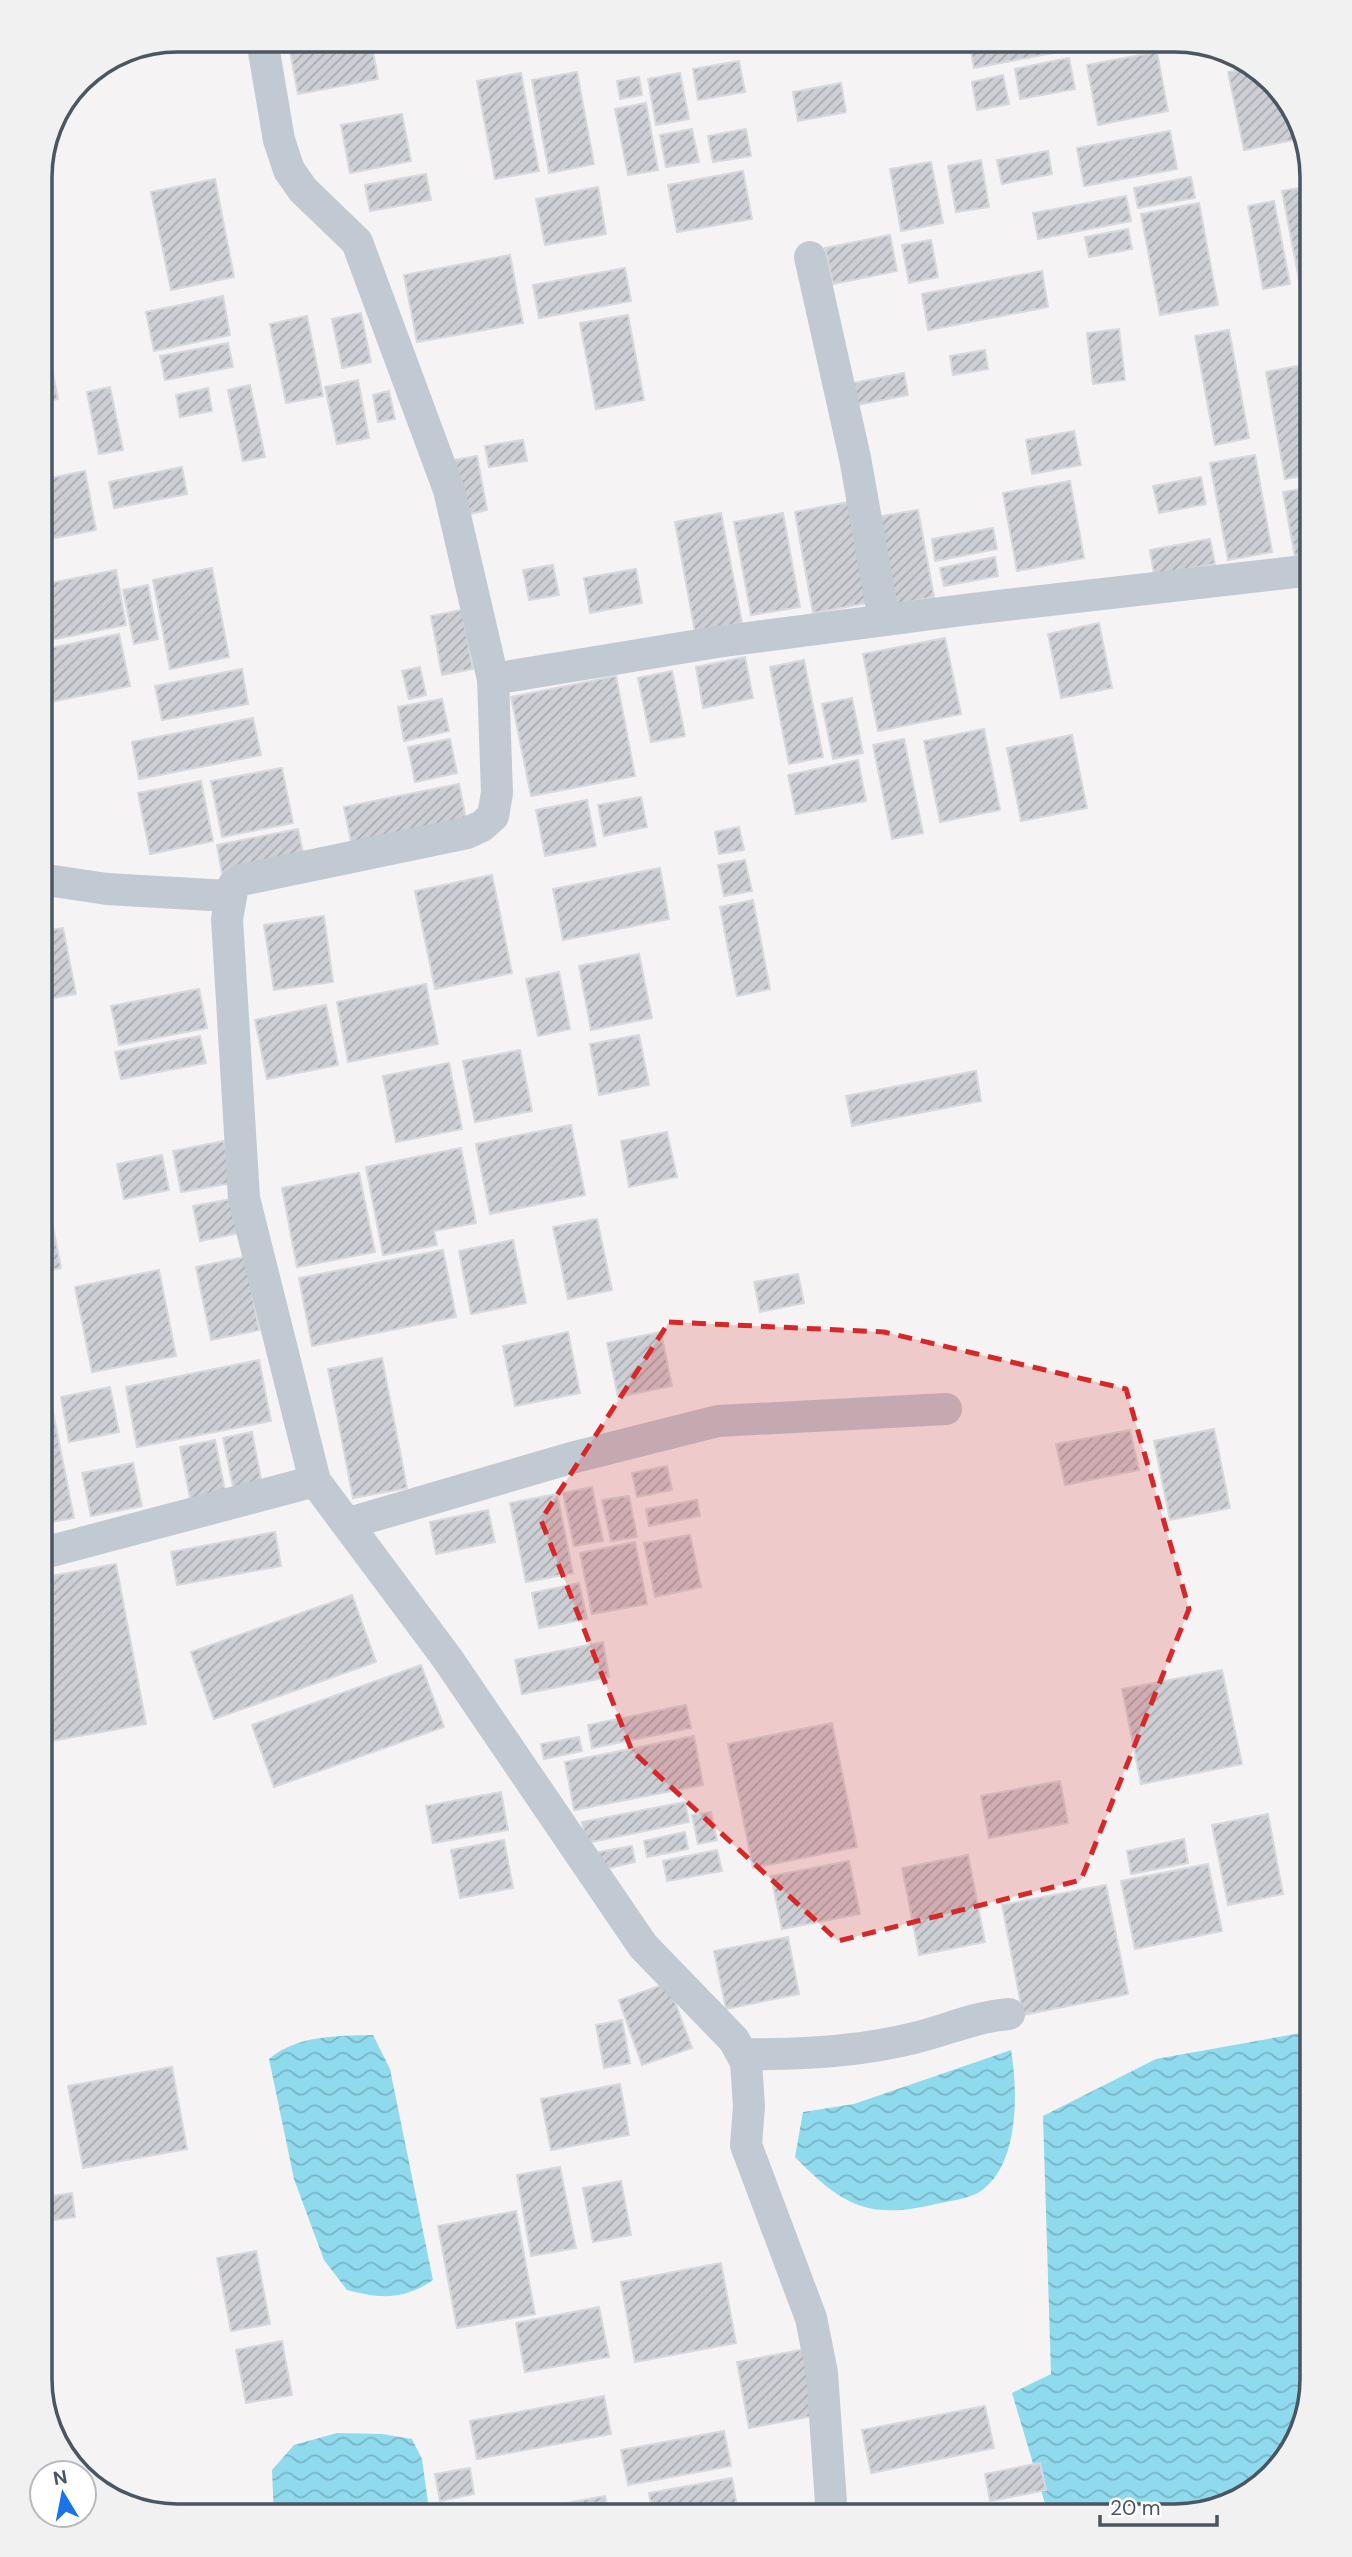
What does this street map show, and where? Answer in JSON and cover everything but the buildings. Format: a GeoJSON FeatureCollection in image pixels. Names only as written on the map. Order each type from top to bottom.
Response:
{"type":"FeatureCollection","features":[{"type":"Feature","properties":{"kind":"street"},"geometry":{"type":"LineString","coordinates":[[264,52],[279,140],[289,170],[317,205],[358,242],[444,477],[493,679],[496,793],[493,816],[482,827],[467,833],[241,880],[233,886],[228,897],[227,919],[244,1198],[315,1481],[349,1523],[447,1658],[643,1946],[734,2040],[746,2062],[749,2106],[746,2145],[811,2318],[822,2373],[831,2504]]}},
{"type":"Feature","properties":{"kind":"street"},"geometry":{"type":"LineString","coordinates":[[810,257],[855,458],[884,620]]}},
{"type":"Feature","properties":{"kind":"street"},"geometry":{"type":"LineString","coordinates":[[493,679],[717,642],[1300,571]]}},
{"type":"Feature","properties":{"kind":"street"},"geometry":{"type":"LineString","coordinates":[[53,881],[107,889],[228,897]]}},
{"type":"Feature","properties":{"kind":"street"},"geometry":{"type":"LineString","coordinates":[[349,1523],[571,1458],[718,1421],[946,1409]]}},
{"type":"Feature","properties":{"kind":"street"},"geometry":{"type":"LineString","coordinates":[[52,1551],[315,1481]]}},
{"type":"Feature","properties":{"kind":"street"},"geometry":{"type":"LineString","coordinates":[[741,2054],[790,2055],[848,2050],[914,2038],[977,2017],[1009,2014]]}},
{"type":"Feature","properties":{"kind":"highlighted area"},"geometry":{"type":"Polygon","coordinates":[[[669,1322],[884,1332],[1126,1389],[1189,1609],[1081,1880],[838,1941],[632,1751],[541,1520],[669,1322]]]}},
{"type":"Feature","properties":{"kind":"water"},"geometry":{"type":"Polygon","coordinates":[[[1300,2033],[1300,2380],[1295,2412],[1283,2442],[1269,2462],[1251,2479],[1223,2495],[1183,2504],[1045,2504],[1012,2393],[1051,2374],[1043,2116],[1156,2059],[1300,2033]]]}},
{"type":"Feature","properties":{"kind":"water"},"geometry":{"type":"Polygon","coordinates":[[[373,2035],[390,2069],[433,2280],[412,2291],[392,2296],[347,2290],[324,2260],[294,2179],[269,2059],[292,2045],[318,2038],[373,2035]]]}},
{"type":"Feature","properties":{"kind":"water"},"geometry":{"type":"Polygon","coordinates":[[[1011,2050],[1015,2107],[1009,2148],[992,2181],[978,2193],[912,2209],[874,2209],[843,2198],[795,2157],[803,2112],[854,2104],[1011,2050]]]}},
{"type":"Feature","properties":{"kind":"water"},"geometry":{"type":"Polygon","coordinates":[[[337,2433],[382,2434],[412,2439],[422,2459],[428,2504],[273,2504],[272,2470],[294,2445],[337,2433]]]}},
{"type":"Feature","properties":{"kind":"water"},"geometry":{"type":"Polygon","coordinates":[[[101,2479],[111,2482],[117,2489],[101,2479]]]}}]}
